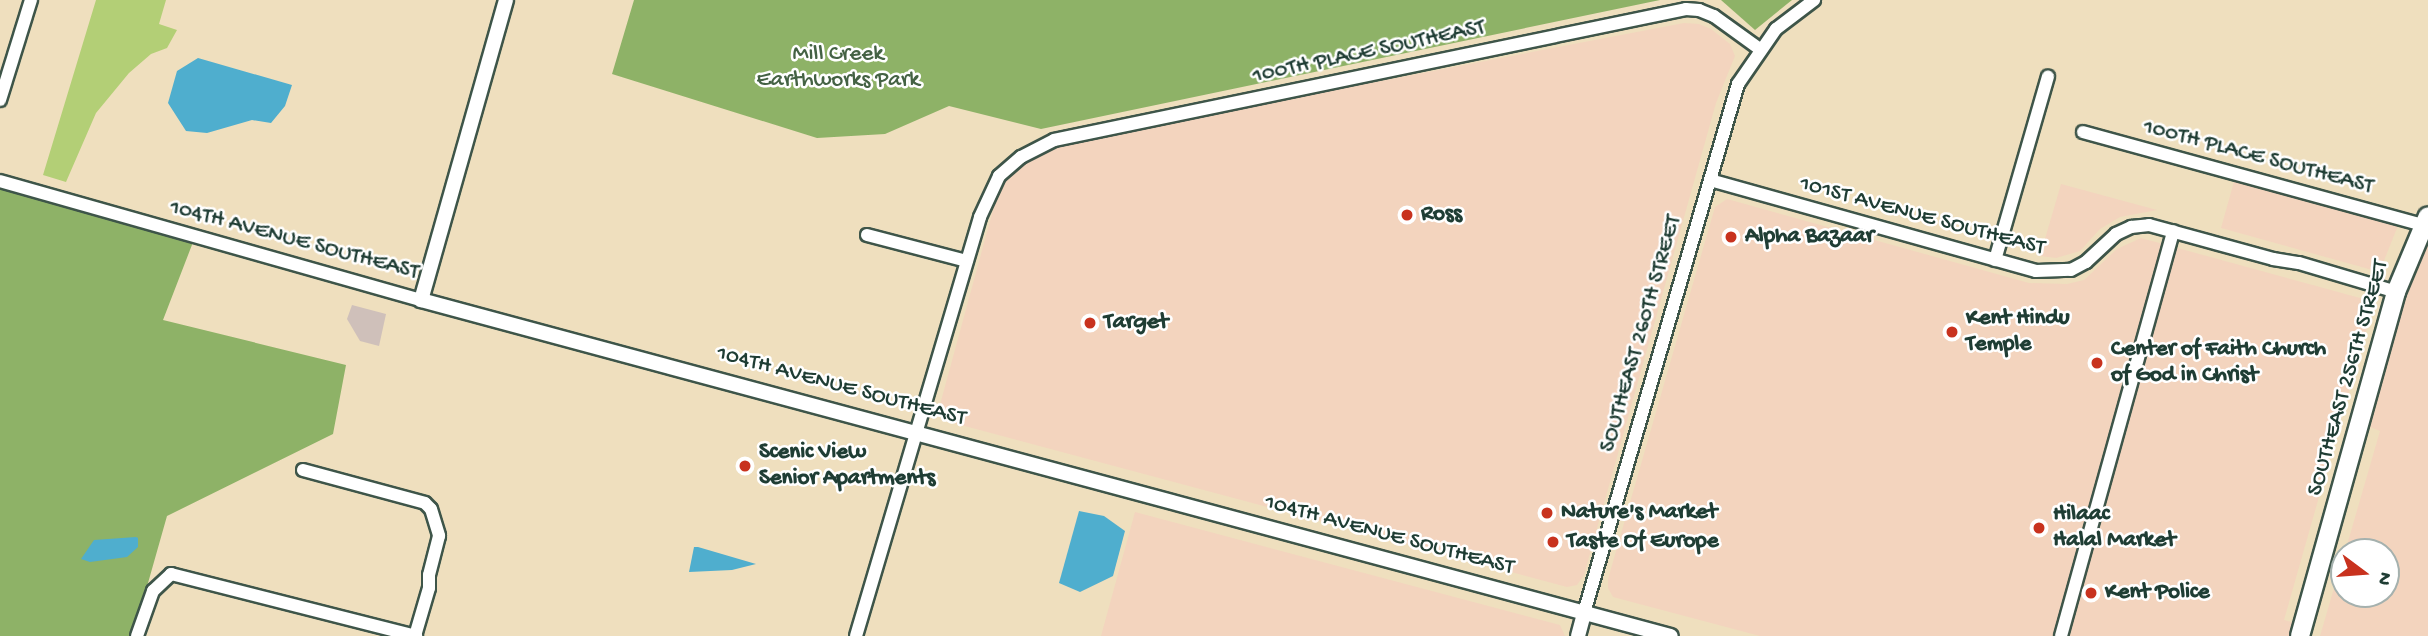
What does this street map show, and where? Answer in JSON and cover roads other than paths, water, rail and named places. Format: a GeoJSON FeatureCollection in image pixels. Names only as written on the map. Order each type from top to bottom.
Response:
{"type":"FeatureCollection","features":[{"type":"Feature","properties":{"kind":"main road","name":"SOUTHEAST 256TH STREET"},"geometry":{"type":"LineString","coordinates":[[2300,636],[2396,292],[2426,221]]}},
{"type":"Feature","properties":{"kind":"street"},"geometry":{"type":"LineString","coordinates":[[0,100],[31,0]]}},
{"type":"Feature","properties":{"kind":"street"},"geometry":{"type":"LineString","coordinates":[[421,300],[506,0]]}},
{"type":"Feature","properties":{"kind":"street","name":"SOUTHEAST 260TH STREET"},"geometry":{"type":"LineString","coordinates":[[1578,636],[1738,84],[1776,29],[1814,0]]}},
{"type":"Feature","properties":{"kind":"street","name":"100TH PLACE SOUTHEAST"},"geometry":{"type":"LineString","coordinates":[[856,636],[919,432],[980,216],[1009,166],[1054,139],[1686,9],[1699,10],[1714,16],[1760,49]]}},
{"type":"Feature","properties":{"kind":"street"},"geometry":{"type":"LineString","coordinates":[[1995,260],[2048,76]]}},
{"type":"Feature","properties":{"kind":"street","name":"100TH PLACE SOUTHEAST"},"geometry":{"type":"LineString","coordinates":[[2082,132],[2426,221]]}},
{"type":"Feature","properties":{"kind":"street","name":"101ST AVENUE SOUTHEAST"},"geometry":{"type":"LineString","coordinates":[[1710,180],[2036,271],[2059,273],[2079,266],[2107,240],[2131,227],[2149,225],[2396,292]]}},
{"type":"Feature","properties":{"kind":"street","name":"104TH AVENUE SOUTHEAST"},"geometry":{"type":"LineString","coordinates":[[0,181],[421,300],[1671,636]]}},
{"type":"Feature","properties":{"kind":"street"},"geometry":{"type":"LineString","coordinates":[[2061,636],[2173,231]]}},
{"type":"Feature","properties":{"kind":"street"},"geometry":{"type":"LineString","coordinates":[[867,234],[967,261]]}},
{"type":"Feature","properties":{"kind":"street"},"geometry":{"type":"LineString","coordinates":[[137,636],[149,598],[165,577],[183,575],[415,636],[429,588],[429,575],[439,536],[435,516],[425,503],[303,470]]}},
{"type":"Feature","properties":{"kind":"water"},"geometry":{"type":"Polygon","coordinates":[[[198,58],[292,85],[285,106],[271,123],[252,120],[207,133],[186,131],[168,103],[177,71],[198,58]]]}},
{"type":"Feature","properties":{"kind":"water"},"geometry":{"type":"Polygon","coordinates":[[[1079,511],[1104,516],[1125,531],[1113,576],[1080,592],[1059,583],[1079,511]]]}},
{"type":"Feature","properties":{"kind":"water"},"geometry":{"type":"Polygon","coordinates":[[[136,537],[138,547],[127,557],[90,562],[81,559],[94,540],[136,537]]]}},
{"type":"Feature","properties":{"kind":"water"},"geometry":{"type":"Polygon","coordinates":[[[694,547],[756,564],[732,570],[689,572],[694,547]]]}},
{"type":"Feature","properties":{"kind":"place","name":"Ross"},"geometry":{"type":"Point","coordinates":[1407,215]}},
{"type":"Feature","properties":{"kind":"place","name":"Alpha Bazaar"},"geometry":{"type":"Point","coordinates":[1731,237]}},
{"type":"Feature","properties":{"kind":"place","name":"Target"},"geometry":{"type":"Point","coordinates":[1090,323]}},
{"type":"Feature","properties":{"kind":"place","name":"Kent Hindu Temple"},"geometry":{"type":"Point","coordinates":[1952,332]}},
{"type":"Feature","properties":{"kind":"place","name":"Center of Faith Church of God in Christ"},"geometry":{"type":"Point","coordinates":[2097,363]}},
{"type":"Feature","properties":{"kind":"place","name":"Scenic View Senior Apartments"},"geometry":{"type":"Point","coordinates":[745,466]}},
{"type":"Feature","properties":{"kind":"place","name":"Nature's Market"},"geometry":{"type":"Point","coordinates":[1547,513]}},
{"type":"Feature","properties":{"kind":"place","name":"Hilaac Halal Market"},"geometry":{"type":"Point","coordinates":[2039,528]}},
{"type":"Feature","properties":{"kind":"place","name":"Taste Of Europe"},"geometry":{"type":"Point","coordinates":[1553,542]}},
{"type":"Feature","properties":{"kind":"place","name":"Kent Police"},"geometry":{"type":"Point","coordinates":[2091,593]}},
{"type":"Feature","properties":{"kind":"park label","name":"Mill Creek Earthworks Park"},"geometry":{"type":"Point","coordinates":[838,68]}}]}
